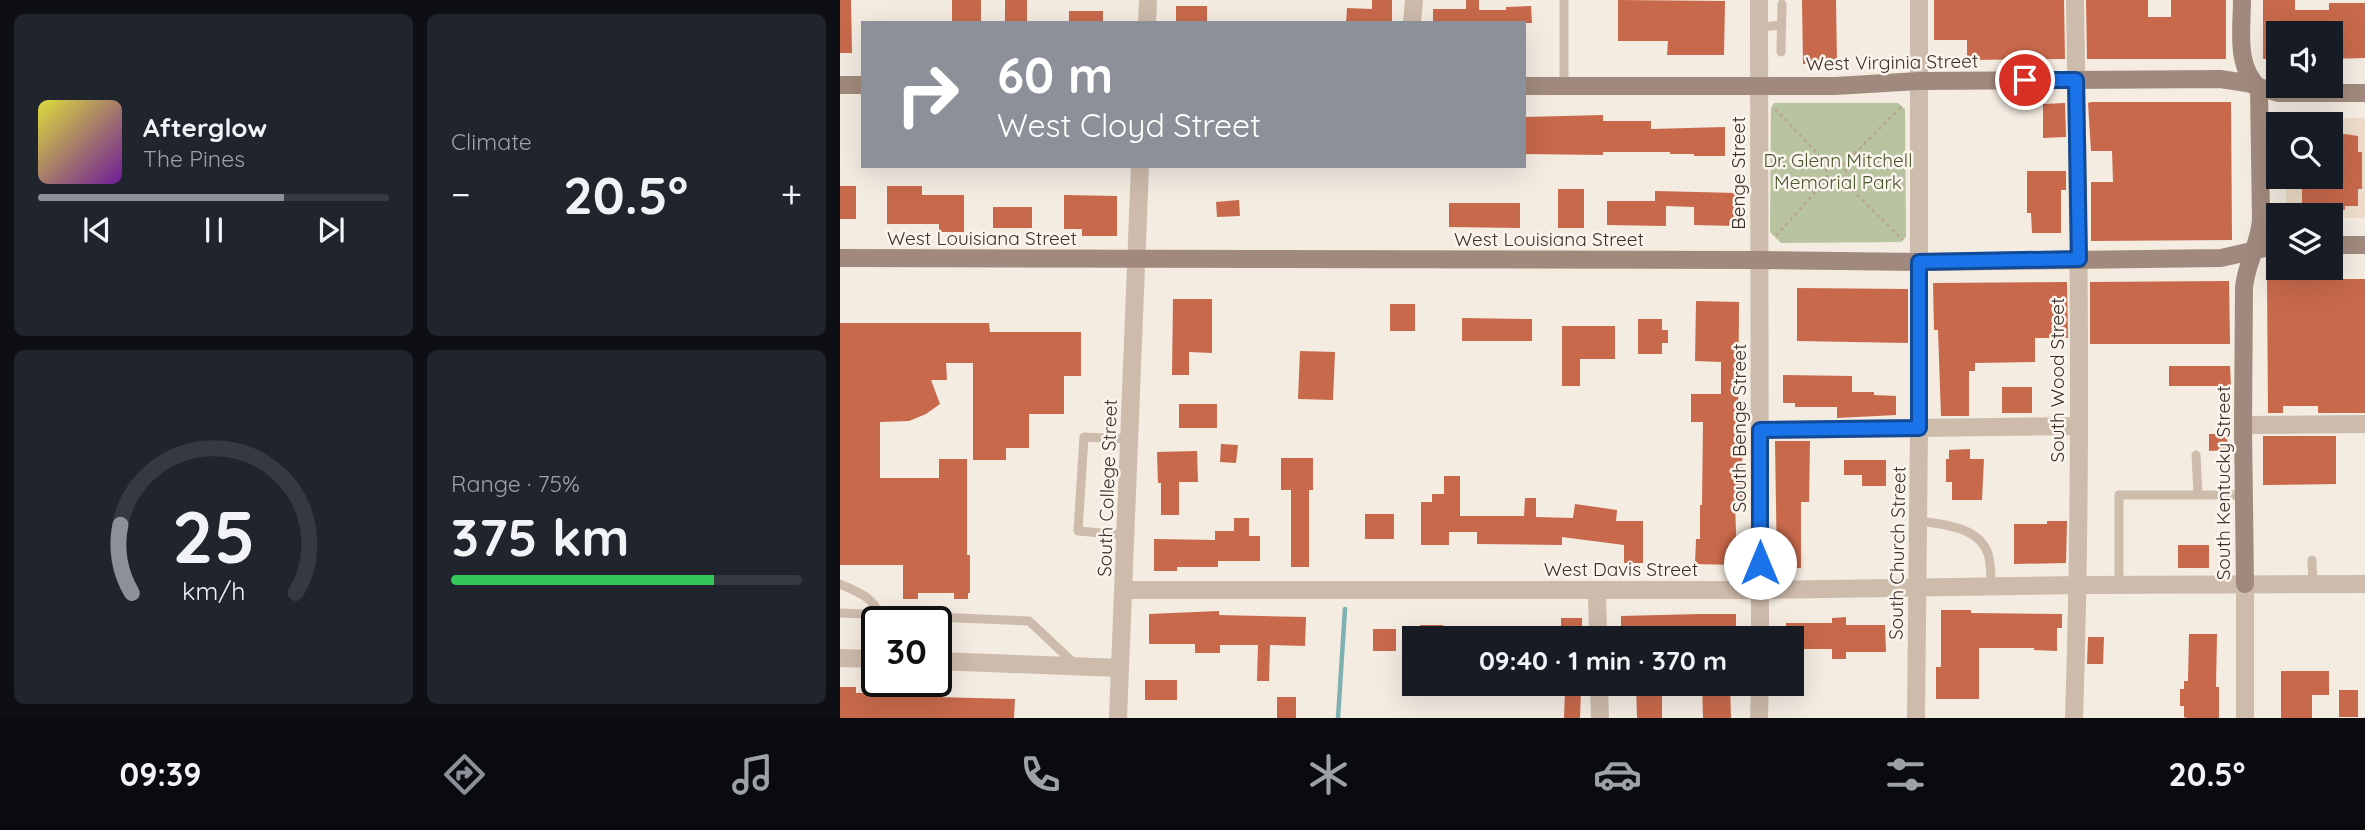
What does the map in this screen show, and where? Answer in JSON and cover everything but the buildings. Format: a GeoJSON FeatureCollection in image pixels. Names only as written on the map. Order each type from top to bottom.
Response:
{"type":"FeatureCollection","features":[{"type":"Feature","properties":{"kind":"main road"},"geometry":{"type":"LineString","coordinates":[[2242,0],[2242,59],[2248,75],[2259,88]]}},
{"type":"Feature","properties":{"kind":"main road","name":"West Virginia Street"},"geometry":{"type":"LineString","coordinates":[[1526,86],[1851,86],[1919,81],[2220,79],[2287,93],[2365,93]]}},
{"type":"Feature","properties":{"kind":"main road"},"geometry":{"type":"LineString","coordinates":[[840,85],[861,85]]}},
{"type":"Feature","properties":{"kind":"main road","name":"South Kentucky Street"},"geometry":{"type":"LineString","coordinates":[[2245,584],[2244,288],[2246,271],[2256,250],[2261,220],[2259,88]]}},
{"type":"Feature","properties":{"kind":"main road"},"geometry":{"type":"LineString","coordinates":[[2343,245],[2365,245]]}},
{"type":"Feature","properties":{"kind":"main road","name":"West Louisiana Street"},"geometry":{"type":"LineString","coordinates":[[840,258],[1919,262],[2221,258],[2266,248]]}},
{"type":"Feature","properties":{"kind":"street"},"geometry":{"type":"LineString","coordinates":[[1147,21],[1148,0]]}},
{"type":"Feature","properties":{"kind":"street"},"geometry":{"type":"LineString","coordinates":[[1412,21],[1414,0]]}},
{"type":"Feature","properties":{"kind":"street","name":"Benge Street"},"geometry":{"type":"LineString","coordinates":[[1759,0],[1759,260]]}},
{"type":"Feature","properties":{"kind":"street","name":"South Church Street"},"geometry":{"type":"LineString","coordinates":[[1916,718],[1919,0]]}},
{"type":"Feature","properties":{"kind":"street","name":"South Wood Street"},"geometry":{"type":"LineString","coordinates":[[2074,718],[2078,584],[2079,259],[2075,0]]}},
{"type":"Feature","properties":{"kind":"street","name":"South College Street"},"geometry":{"type":"LineString","coordinates":[[1118,718],[1140,168]]}},
{"type":"Feature","properties":{"kind":"street","name":"South Benge Street"},"geometry":{"type":"LineString","coordinates":[[1759,260],[1760,626]]}},
{"type":"Feature","properties":{"kind":"street"},"geometry":{"type":"LineString","coordinates":[[2243,425],[2365,424]]}},
{"type":"Feature","properties":{"kind":"street"},"geometry":{"type":"LineString","coordinates":[[1760,430],[2078,426]]}},
{"type":"Feature","properties":{"kind":"street","name":"West Davis Street"},"geometry":{"type":"LineString","coordinates":[[1124,590],[1760,590],[2078,584],[2365,584]]}},
{"type":"Feature","properties":{"kind":"street","name":"South Kentucky Street"},"geometry":{"type":"LineString","coordinates":[[2245,584],[2245,718]]}},
{"type":"Feature","properties":{"kind":"street"},"geometry":{"type":"LineString","coordinates":[[1597,590],[1598,626]]}},
{"type":"Feature","properties":{"kind":"street"},"geometry":{"type":"LineString","coordinates":[[840,658],[861,659]]}},
{"type":"Feature","properties":{"kind":"street"},"geometry":{"type":"LineString","coordinates":[[952,662],[1120,668]]}},
{"type":"Feature","properties":{"kind":"street"},"geometry":{"type":"LineString","coordinates":[[1599,696],[1600,718]]}},
{"type":"Feature","properties":{"kind":"street"},"geometry":{"type":"LineString","coordinates":[[1759,718],[1760,696]]}},
{"type":"Feature","properties":{"kind":"lane"},"geometry":{"type":"LineString","coordinates":[[1564,0],[1564,86]]}},
{"type":"Feature","properties":{"kind":"lane"},"geometry":{"type":"LineString","coordinates":[[1782,4],[1782,52]]}},
{"type":"Feature","properties":{"kind":"lane"},"geometry":{"type":"LineString","coordinates":[[1759,27],[1782,26]]}},
{"type":"Feature","properties":{"kind":"lane"},"geometry":{"type":"LineString","coordinates":[[1126,535],[1079,531],[1084,437],[1130,439]]}},
{"type":"Feature","properties":{"kind":"lane"},"geometry":{"type":"LineString","coordinates":[[2196,455],[2198,495]]}},
{"type":"Feature","properties":{"kind":"lane"},"geometry":{"type":"LineString","coordinates":[[2119,584],[2119,495],[2244,495]]}},
{"type":"Feature","properties":{"kind":"lane"},"geometry":{"type":"LineString","coordinates":[[1918,521],[1949,525],[1970,533],[1989,555],[1992,586]]}},
{"type":"Feature","properties":{"kind":"lane"},"geometry":{"type":"LineString","coordinates":[[2312,560],[2313,584]]}},
{"type":"Feature","properties":{"kind":"lane"},"geometry":{"type":"LineString","coordinates":[[840,584],[867,596],[873,606]]}},
{"type":"Feature","properties":{"kind":"lane"},"geometry":{"type":"LineString","coordinates":[[840,613],[861,615]]}},
{"type":"Feature","properties":{"kind":"lane"},"geometry":{"type":"LineString","coordinates":[[952,619],[1029,621],[1077,667]]}},
{"type":"Feature","properties":{"kind":"path"},"geometry":{"type":"LineString","coordinates":[[1768,102],[1828,164]]}},
{"type":"Feature","properties":{"kind":"path"},"geometry":{"type":"LineString","coordinates":[[1843,164],[1905,103]]}},
{"type":"Feature","properties":{"kind":"path"},"geometry":{"type":"LineString","coordinates":[[1834,161],[1843,164],[1846,174],[1842,180],[1836,182],[1828,178],[1825,173],[1828,164],[1834,161]]}},
{"type":"Feature","properties":{"kind":"path"},"geometry":{"type":"LineString","coordinates":[[1769,244],[1828,178]]}},
{"type":"Feature","properties":{"kind":"path"},"geometry":{"type":"LineString","coordinates":[[1842,180],[1908,245]]}},
{"type":"Feature","properties":{"kind":"green space","name":"Dr. Glenn Mitchell Memorial Park"},"geometry":{"type":"Polygon","coordinates":[[[1774,103],[1898,103],[1905,109],[1906,237],[1901,242],[1781,243],[1770,232],[1771,108],[1774,103]]]}},
{"type":"Feature","properties":{"kind":"shaded area"},"geometry":{"type":"Polygon","coordinates":[[[2343,118],[2365,118],[2365,218],[2343,218],[2343,203],[2286,203],[2286,189],[2343,189],[2343,118]]]}},
{"type":"Feature","properties":{"kind":"waterway"},"geometry":{"type":"LineString","coordinates":[[1338,718],[1345,609]]}},
{"type":"Feature","properties":{"kind":"route"},"geometry":{"type":"LineString","coordinates":[[1760,563],[1760,430],[1919,428],[1919,262],[2079,259],[2076,80],[2025,80]]}}]}
